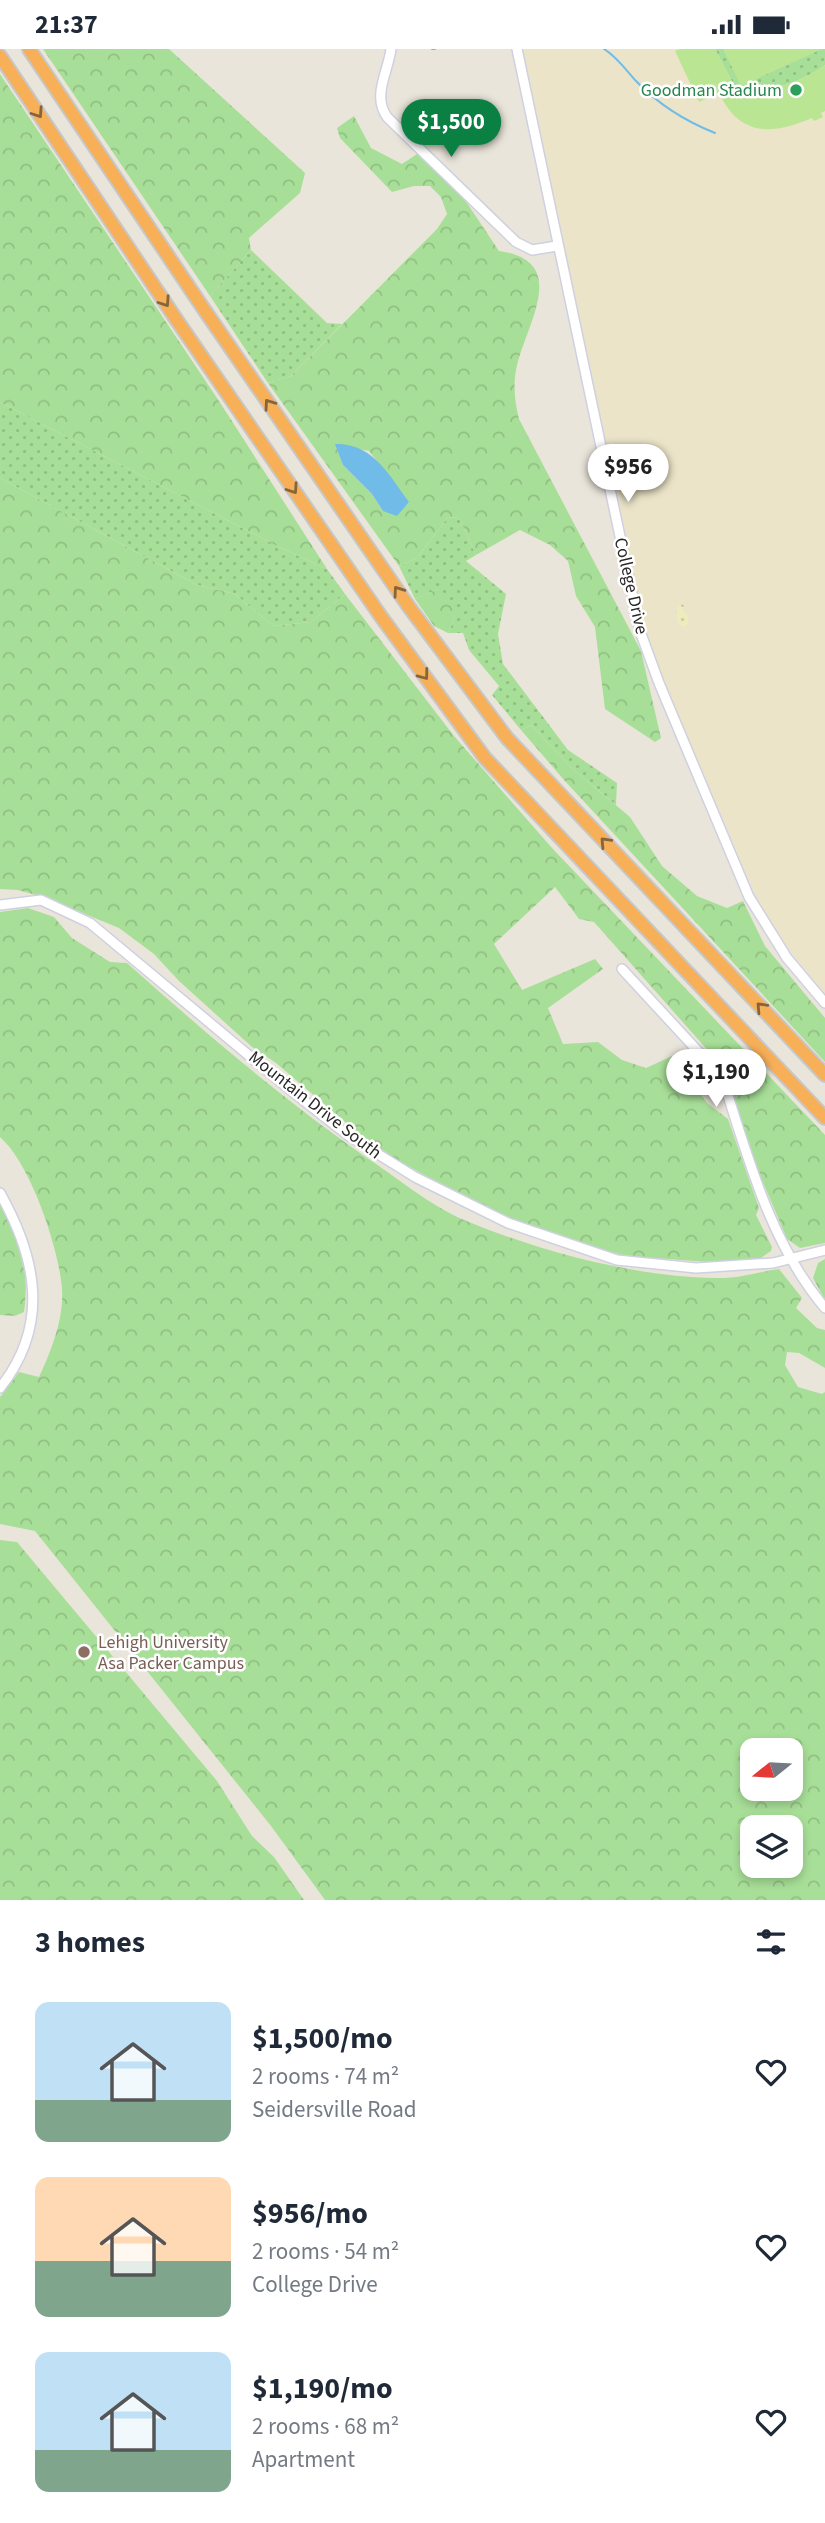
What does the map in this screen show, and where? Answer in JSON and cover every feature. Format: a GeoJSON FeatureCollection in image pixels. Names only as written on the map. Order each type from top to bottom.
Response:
{"type":"FeatureCollection","features":[{"type":"Feature","properties":{"kind":"highway"},"geometry":{"type":"LineString","coordinates":[[29,49],[409,607],[507,738],[825,1075]]}},
{"type":"Feature","properties":{"kind":"highway"},"geometry":{"type":"LineString","coordinates":[[0,56],[178,322],[374,607],[485,758],[825,1118]]}},
{"type":"Feature","properties":{"kind":"street"},"geometry":{"type":"LineString","coordinates":[[391,49],[379,98],[387,117],[521,246],[532,250],[557,246]]}},
{"type":"Feature","properties":{"kind":"street","name":"College Drive"},"geometry":{"type":"LineString","coordinates":[[517,49],[628,580],[651,661],[750,897],[787,958],[825,1003]]}},
{"type":"Feature","properties":{"kind":"street","name":"Mountain Drive South"},"geometry":{"type":"LineString","coordinates":[[0,905],[41,900],[90,923],[349,1136],[415,1177],[508,1223],[617,1260],[696,1268],[738,1267],[791,1259],[825,1250]]}},
{"type":"Feature","properties":{"kind":"street"},"geometry":{"type":"LineString","coordinates":[[622,969],[719,1073],[748,1163],[791,1259],[825,1308]]}},
{"type":"Feature","properties":{"kind":"street"},"geometry":{"type":"LineString","coordinates":[[0,1193],[17,1226],[27,1258],[33,1300],[27,1342],[21,1358],[0,1388]]}},
{"type":"Feature","properties":{"kind":"shaded area"},"geometry":{"type":"Polygon","coordinates":[[[522,49],[825,49],[825,994],[777,934],[763,912],[666,687],[646,631],[522,49]]]}},
{"type":"Feature","properties":{"kind":"green space"},"geometry":{"type":"Polygon","coordinates":[[[43,49],[169,49],[305,173],[300,193],[249,238],[251,250],[210,296],[43,49]]]}},
{"type":"Feature","properties":{"kind":"green space"},"geometry":{"type":"Polygon","coordinates":[[[715,49],[825,49],[825,65],[783,86],[754,92],[752,89],[737,91],[715,49]]]}},
{"type":"Feature","properties":{"kind":"green space","name":"Goodman Stadium"},"geometry":{"type":"Polygon","coordinates":[[[715,49],[737,91],[752,89],[755,92],[783,86],[825,65],[825,111],[821,113],[823,117],[771,129],[747,125],[727,107],[719,93],[699,102],[675,51],[715,49]]]}},
{"type":"Feature","properties":{"kind":"green space"},"geometry":{"type":"Polygon","coordinates":[[[723,49],[822,49],[741,86],[723,49]]]}},
{"type":"Feature","properties":{"kind":"green space"},"geometry":{"type":"Polygon","coordinates":[[[0,74],[219,401],[327,569],[279,547],[0,402],[0,74]]]}},
{"type":"Feature","properties":{"kind":"green space"},"geometry":{"type":"Polygon","coordinates":[[[354,116],[371,148],[402,164],[417,154],[463,197],[499,251],[521,257],[534,268],[539,282],[538,298],[515,376],[519,419],[641,651],[661,738],[655,742],[605,709],[595,627],[576,596],[568,561],[550,545],[520,530],[476,555],[459,518],[448,517],[417,558],[399,566],[268,383],[291,376],[437,229],[447,214],[441,197],[430,186],[414,186],[392,192],[340,138],[337,128],[354,116]],[[336,445],[343,465],[372,494],[383,511],[409,503],[369,451],[336,445]]]}},
{"type":"Feature","properties":{"kind":"green space"},"geometry":{"type":"Polygon","coordinates":[[[251,250],[327,323],[342,324],[291,376],[268,383],[210,296],[251,250]]]}},
{"type":"Feature","properties":{"kind":"green space"},"geometry":{"type":"Polygon","coordinates":[[[0,402],[279,547],[327,569],[345,594],[311,622],[273,626],[235,594],[197,585],[0,478],[0,402]]]}},
{"type":"Feature","properties":{"kind":"green space"},"geometry":{"type":"Polygon","coordinates":[[[0,478],[197,585],[235,594],[273,626],[311,622],[345,594],[454,736],[552,848],[825,1135],[825,1243],[800,1248],[787,1239],[742,1133],[727,1072],[594,922],[579,919],[555,887],[494,944],[522,990],[595,959],[603,969],[548,1008],[563,1044],[598,1042],[622,1060],[646,1068],[672,1056],[707,1103],[728,1119],[759,1208],[756,1215],[772,1247],[771,1251],[761,1258],[723,1263],[626,1256],[571,1241],[503,1216],[467,1199],[364,1138],[276,1063],[252,1047],[179,981],[154,954],[119,928],[46,898],[18,890],[0,889],[0,478]]]}},
{"type":"Feature","properties":{"kind":"green space"},"geometry":{"type":"Polygon","coordinates":[[[448,517],[459,518],[476,555],[466,561],[506,594],[498,634],[503,664],[568,750],[617,783],[616,805],[574,770],[531,725],[521,730],[492,695],[499,686],[469,650],[463,633],[448,633],[455,618],[438,589],[415,599],[399,566],[417,558],[448,517]]]}},
{"type":"Feature","properties":{"kind":"green space"},"geometry":{"type":"Polygon","coordinates":[[[438,589],[448,596],[455,618],[448,633],[434,626],[415,599],[438,589]]]}},
{"type":"Feature","properties":{"kind":"green space"},"geometry":{"type":"Polygon","coordinates":[[[531,725],[574,770],[630,817],[662,866],[697,896],[727,908],[743,901],[765,946],[825,1018],[825,1062],[564,780],[521,730],[531,725]]]}},
{"type":"Feature","properties":{"kind":"green space"},"geometry":{"type":"Polygon","coordinates":[[[28,908],[54,917],[72,938],[110,962],[127,963],[219,1043],[313,1119],[422,1197],[457,1217],[558,1253],[622,1268],[685,1277],[724,1278],[779,1269],[802,1298],[796,1308],[817,1328],[825,1330],[825,1368],[799,1353],[787,1352],[785,1365],[798,1387],[822,1394],[825,1392],[825,1900],[325,1900],[271,1826],[35,1531],[0,1524],[0,1397],[19,1372],[39,1377],[56,1335],[62,1289],[55,1252],[41,1208],[22,1167],[0,1137],[0,912],[28,908]]]}},
{"type":"Feature","properties":{"kind":"green space"},"geometry":{"type":"Polygon","coordinates":[[[0,1203],[18,1243],[26,1283],[24,1312],[15,1316],[0,1315],[0,1203]]]}},
{"type":"Feature","properties":{"kind":"green space"},"geometry":{"type":"Polygon","coordinates":[[[825,1259],[825,1300],[813,1278],[818,1263],[825,1259]]]}},
{"type":"Feature","properties":{"kind":"green space","name":"Lehigh University Asa Packer Campus"},"geometry":{"type":"Polygon","coordinates":[[[0,1540],[17,1542],[217,1781],[252,1836],[274,1857],[304,1900],[0,1900],[0,1540]]]}},
{"type":"Feature","properties":{"kind":"sand"},"geometry":{"type":"Polygon","coordinates":[[[681,604],[688,615],[688,624],[683,627],[677,619],[677,608],[681,604]]]}},
{"type":"Feature","properties":{"kind":"water"},"geometry":{"type":"Polygon","coordinates":[[[335,444],[360,449],[387,472],[409,502],[397,516],[383,511],[372,494],[343,465],[335,444]]]}},
{"type":"Feature","properties":{"kind":"waterway"},"geometry":{"type":"LineString","coordinates":[[604,49],[663,104],[715,133]]}},
{"type":"Feature","properties":{"kind":"place","name":"Goodman Stadium"},"geometry":{"type":"Point","coordinates":[796,90]}},
{"type":"Feature","properties":{"kind":"place","name":"Lehigh University Asa Packer Campus"},"geometry":{"type":"Point","coordinates":[84,1652]}}]}
